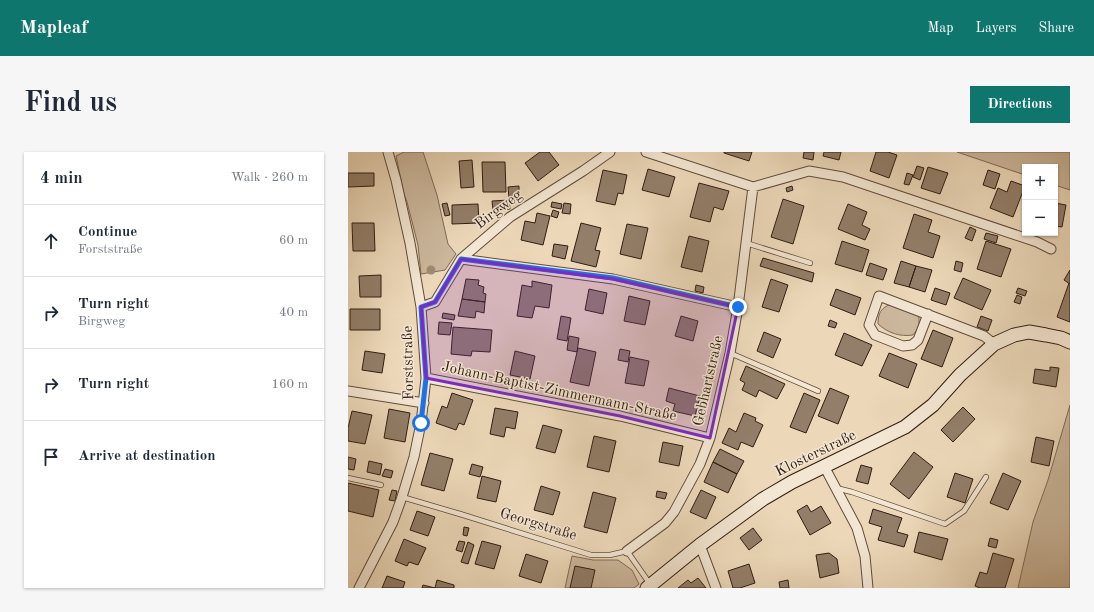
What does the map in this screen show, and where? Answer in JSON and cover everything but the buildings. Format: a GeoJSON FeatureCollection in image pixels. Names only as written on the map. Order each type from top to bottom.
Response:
{"type":"FeatureCollection","features":[{"type":"Feature","properties":{"kind":"main road","name":"Klosterstraße"},"geometry":{"type":"LineString","coordinates":[[649,586],[733,519],[763,498],[824,466],[905,427],[933,405],[960,375],[994,344],[1014,335],[1029,332],[1061,338],[1070,342]]}},
{"type":"Feature","properties":{"kind":"street","name":"Forststraße"},"geometry":{"type":"LineString","coordinates":[[359,588],[393,522],[402,497],[414,457],[421,423],[426,378],[421,307],[410,243],[388,152]]}},
{"type":"Feature","properties":{"kind":"street","name":"Birgweg"},"geometry":{"type":"LineString","coordinates":[[421,307],[435,302],[461,259],[510,216],[583,171],[610,152]]}},
{"type":"Feature","properties":{"kind":"street"},"geometry":{"type":"LineString","coordinates":[[646,152],[753,187],[809,171],[843,177],[1037,242],[1051,249]]}},
{"type":"Feature","properties":{"kind":"street","name":"Gebhartstraße"},"geometry":{"type":"LineString","coordinates":[[627,551],[665,523],[674,512],[700,464],[710,438],[730,353],[738,307],[753,187]]}},
{"type":"Feature","properties":{"kind":"street"},"geometry":{"type":"LineString","coordinates":[[461,259],[613,278],[738,307]]}},
{"type":"Feature","properties":{"kind":"street"},"geometry":{"type":"LineString","coordinates":[[928,314],[918,340],[912,345],[903,346],[875,335],[869,325],[879,296],[928,314],[984,336],[994,344]]}},
{"type":"Feature","properties":{"kind":"street","name":"Johann-Baptist-Zimmermann-Straße"},"geometry":{"type":"LineString","coordinates":[[426,378],[620,416],[710,438]]}},
{"type":"Feature","properties":{"kind":"street"},"geometry":{"type":"LineString","coordinates":[[348,391],[424,403]]}},
{"type":"Feature","properties":{"kind":"street"},"geometry":{"type":"LineString","coordinates":[[824,466],[857,528],[865,556],[868,588]]}},
{"type":"Feature","properties":{"kind":"street"},"geometry":{"type":"LineString","coordinates":[[700,545],[716,588]]}},
{"type":"Feature","properties":{"kind":"lane"},"geometry":{"type":"LineString","coordinates":[[746,243],[810,263]]}},
{"type":"Feature","properties":{"kind":"lane"},"geometry":{"type":"LineString","coordinates":[[730,353],[818,391]]}},
{"type":"Feature","properties":{"kind":"lane"},"geometry":{"type":"LineString","coordinates":[[836,488],[852,492],[945,524],[964,511],[986,477]]}},
{"type":"Feature","properties":{"kind":"lane"},"geometry":{"type":"LineString","coordinates":[[348,478],[381,485]]}},
{"type":"Feature","properties":{"kind":"lane","name":"Georgstraße"},"geometry":{"type":"LineString","coordinates":[[402,497],[591,555],[610,555],[627,551]]}},
{"type":"Feature","properties":{"kind":"lane"},"geometry":{"type":"LineString","coordinates":[[627,551],[649,586]]}},
{"type":"Feature","properties":{"kind":"highlighted area"},"geometry":{"type":"Polygon","coordinates":[[[461,259],[613,279],[738,307],[710,438],[620,416],[426,378],[421,307],[435,302],[461,259]]]}},
{"type":"Feature","properties":{"kind":"shaded area"},"geometry":{"type":"Polygon","coordinates":[[[404,152],[423,152],[437,195],[448,244],[456,254],[445,270],[421,274],[418,245],[404,194],[396,156],[404,152]]]}},
{"type":"Feature","properties":{"kind":"shaded area"},"geometry":{"type":"Polygon","coordinates":[[[957,152],[1070,152],[1070,190],[1058,186],[1058,164],[1022,164],[1022,174],[957,152]]]}},
{"type":"Feature","properties":{"kind":"shaded area"},"geometry":{"type":"Polygon","coordinates":[[[891,304],[914,313],[919,317],[919,327],[913,335],[894,334],[878,324],[881,311],[891,304]]]}},
{"type":"Feature","properties":{"kind":"shaded area"},"geometry":{"type":"Polygon","coordinates":[[[1070,405],[1070,588],[1018,588],[1033,522],[1048,480],[1070,405]]]}},
{"type":"Feature","properties":{"kind":"shaded area"},"geometry":{"type":"Polygon","coordinates":[[[572,556],[593,560],[618,560],[632,570],[639,584],[634,588],[565,588],[572,556]]]}},
{"type":"Feature","properties":{"kind":"route"},"geometry":{"type":"LineString","coordinates":[[421,423],[426,378],[421,307],[435,302],[461,259],[613,278],[738,307]]}}]}
